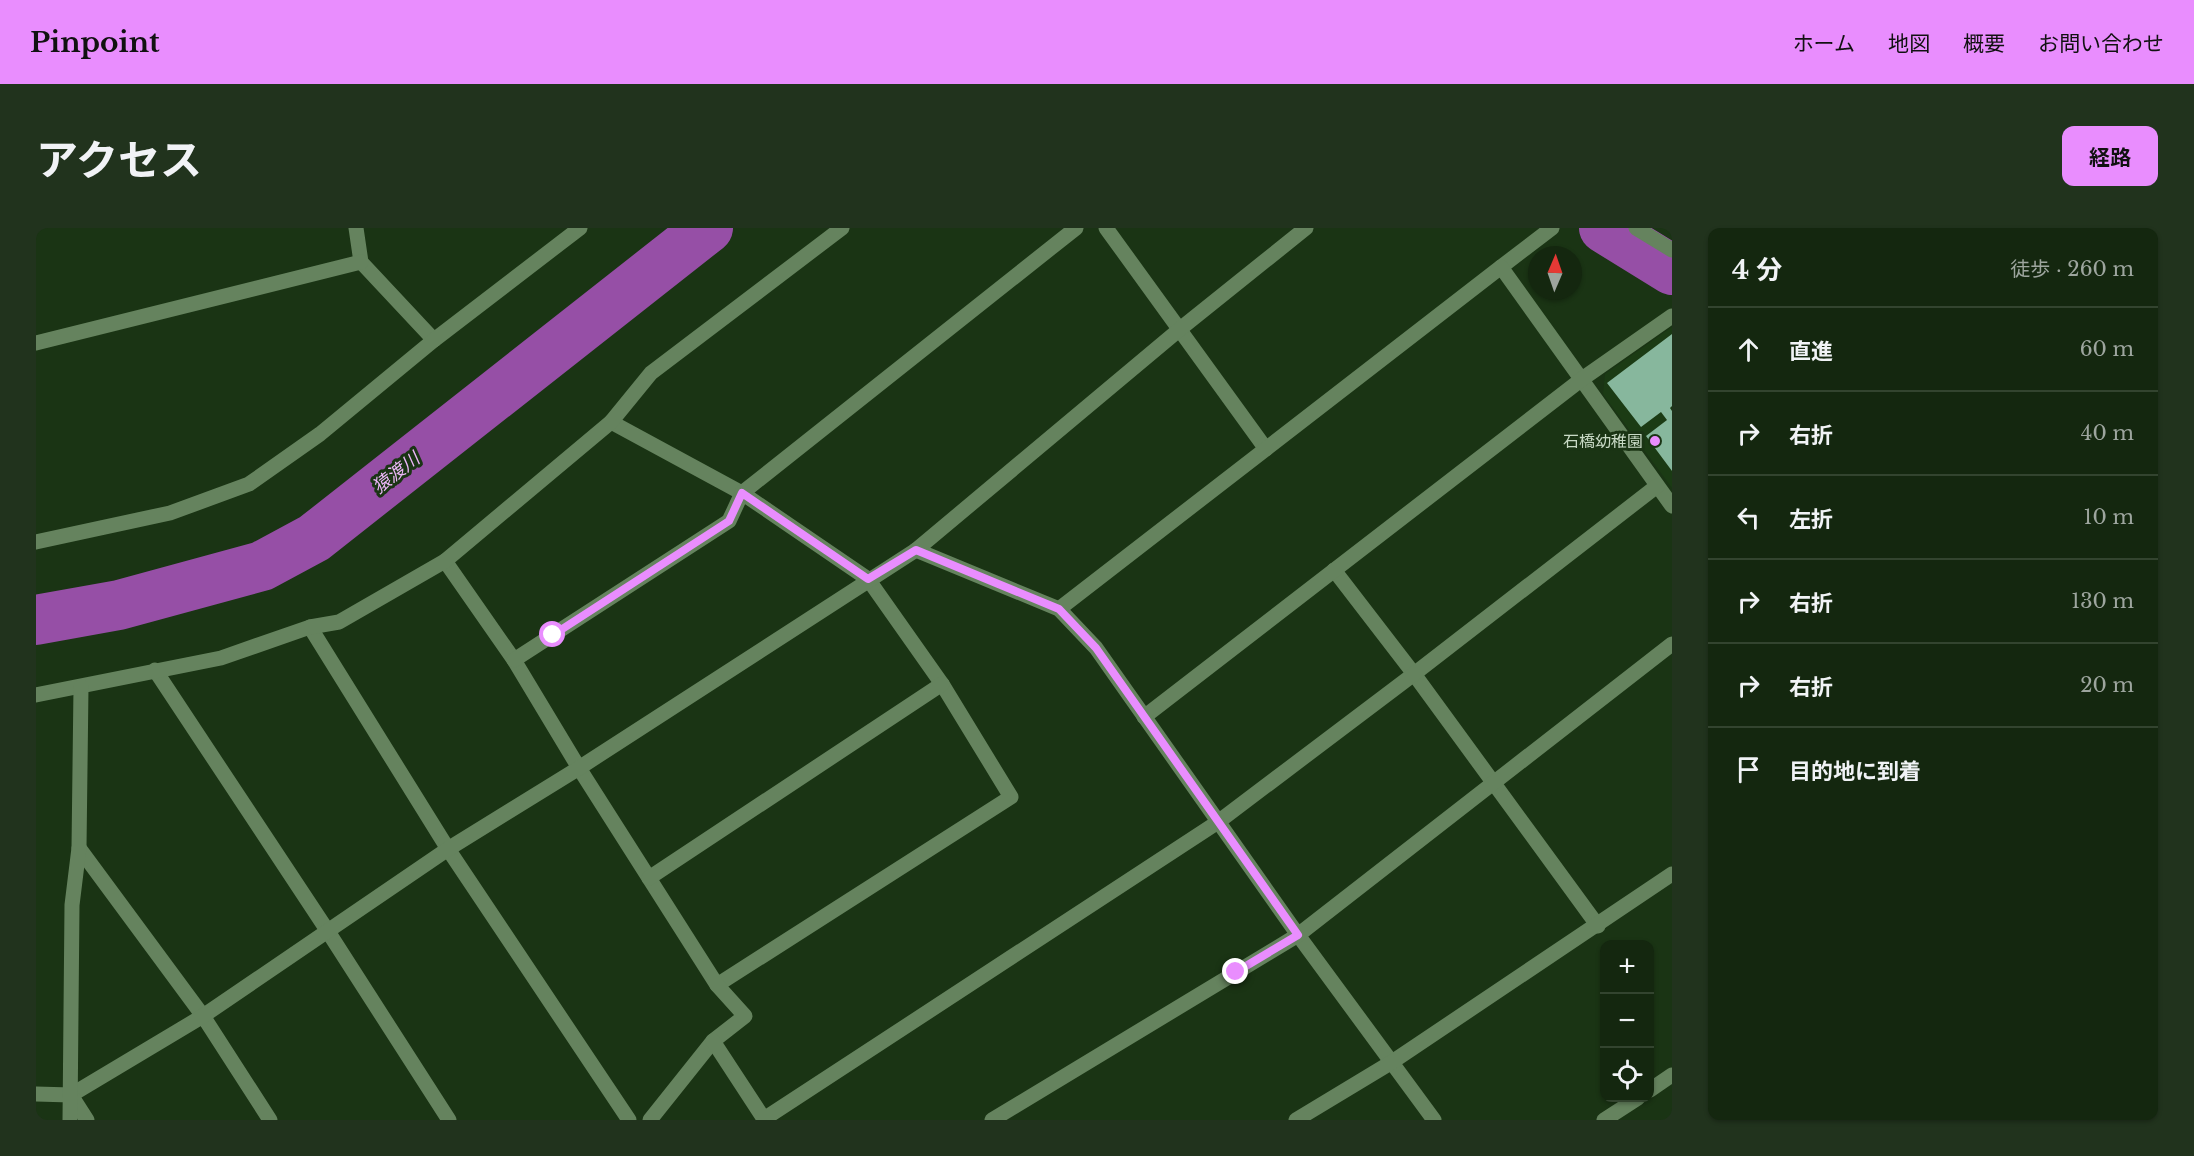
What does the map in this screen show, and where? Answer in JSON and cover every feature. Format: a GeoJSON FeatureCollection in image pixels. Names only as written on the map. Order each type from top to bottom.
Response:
{"type":"FeatureCollection","features":[{"type":"Feature","properties":{"kind":"street"},"geometry":{"type":"LineString","coordinates":[[356,228],[361,262],[434,340]]}},
{"type":"Feature","properties":{"kind":"street"},"geometry":{"type":"LineString","coordinates":[[36,542],[170,513],[249,484],[320,434],[434,340],[580,228]]}},
{"type":"Feature","properties":{"kind":"street"},"geometry":{"type":"LineString","coordinates":[[36,695],[221,658],[310,627],[339,622],[445,561],[611,422],[651,373],[842,228]]}},
{"type":"Feature","properties":{"kind":"street"},"geometry":{"type":"LineString","coordinates":[[514,660],[729,521],[742,493],[1076,228]]}},
{"type":"Feature","properties":{"kind":"street"},"geometry":{"type":"LineString","coordinates":[[1106,228],[1266,449]]}},
{"type":"Feature","properties":{"kind":"street"},"geometry":{"type":"LineString","coordinates":[[36,1094],[71,1095],[203,1016],[448,849],[579,768],[916,550],[1180,329],[1306,228]]}},
{"type":"Feature","properties":{"kind":"street"},"geometry":{"type":"LineString","coordinates":[[1059,609],[1552,228]]}},
{"type":"Feature","properties":{"kind":"street"},"geometry":{"type":"LineString","coordinates":[[1636,228],[1672,250]]}},
{"type":"Feature","properties":{"kind":"street"},"geometry":{"type":"LineString","coordinates":[[36,343],[361,262]]}},
{"type":"Feature","properties":{"kind":"street"},"geometry":{"type":"LineString","coordinates":[[1501,267],[1672,506]]}},
{"type":"Feature","properties":{"kind":"street"},"geometry":{"type":"LineString","coordinates":[[1144,717],[1582,379],[1672,316]]}},
{"type":"Feature","properties":{"kind":"street"},"geometry":{"type":"LineString","coordinates":[[611,422],[742,493],[868,579],[942,684],[1011,797],[717,985]]}},
{"type":"Feature","properties":{"kind":"street"},"geometry":{"type":"LineString","coordinates":[[713,1041],[764,1119],[1218,822],[1657,486]]}},
{"type":"Feature","properties":{"kind":"street"},"geometry":{"type":"LineString","coordinates":[[916,550],[1059,609],[1096,648],[1298,935],[1434,1120]]}},
{"type":"Feature","properties":{"kind":"street"},"geometry":{"type":"LineString","coordinates":[[445,561],[514,660],[579,768],[717,985],[745,1016],[713,1041],[650,1120]]}},
{"type":"Feature","properties":{"kind":"street"},"geometry":{"type":"LineString","coordinates":[[1334,570],[1414,674],[1598,926]]}},
{"type":"Feature","properties":{"kind":"street"},"geometry":{"type":"LineString","coordinates":[[310,627],[448,849],[629,1120]]}},
{"type":"Feature","properties":{"kind":"street"},"geometry":{"type":"LineString","coordinates":[[992,1120],[1298,935],[1672,644]]}},
{"type":"Feature","properties":{"kind":"street"},"geometry":{"type":"LineString","coordinates":[[155,670],[449,1120]]}},
{"type":"Feature","properties":{"kind":"street"},"geometry":{"type":"LineString","coordinates":[[649,878],[942,684]]}},
{"type":"Feature","properties":{"kind":"street"},"geometry":{"type":"LineString","coordinates":[[70,1120],[72,905],[79,848],[81,687]]}},
{"type":"Feature","properties":{"kind":"street"},"geometry":{"type":"LineString","coordinates":[[79,848],[203,1016],[270,1120]]}},
{"type":"Feature","properties":{"kind":"street"},"geometry":{"type":"LineString","coordinates":[[1296,1120],[1392,1062],[1598,926],[1672,874]]}},
{"type":"Feature","properties":{"kind":"street"},"geometry":{"type":"LineString","coordinates":[[1654,1087],[1672,1075]]}},
{"type":"Feature","properties":{"kind":"street"},"geometry":{"type":"LineString","coordinates":[[71,1095],[87,1120]]}},
{"type":"Feature","properties":{"kind":"street"},"geometry":{"type":"LineString","coordinates":[[1604,1120],[1632,1102]]}},
{"type":"Feature","properties":{"kind":"shaded area","name":"石橋幼稚園"},"geometry":{"type":"Polygon","coordinates":[[[1672,327],[1672,488],[1603,394],[1605,374],[1672,327]]]}},
{"type":"Feature","properties":{"kind":"building","name":"石橋幼稚園"},"geometry":{"type":"Polygon","coordinates":[[[1672,334],[1672,406],[1670,408],[1672,411],[1672,471],[1646,436],[1667,420],[1661,412],[1641,427],[1607,383],[1672,334]]]}},
{"type":"Feature","properties":{"kind":"waterway","name":"猿渡川"},"geometry":{"type":"LineString","coordinates":[[36,620],[119,605],[262,566],[314,538],[708,228]]}},
{"type":"Feature","properties":{"kind":"waterway"},"geometry":{"type":"LineString","coordinates":[[1604,228],[1672,270]]}},
{"type":"Feature","properties":{"kind":"place","name":"石橋幼稚園"},"geometry":{"type":"Point","coordinates":[1655,441]}},
{"type":"Feature","properties":{"kind":"route"},"geometry":{"type":"LineString","coordinates":[[553,635],[729,521],[742,493],[868,579],[916,550],[1059,609],[1096,648],[1298,935],[1236,972]]}}]}
